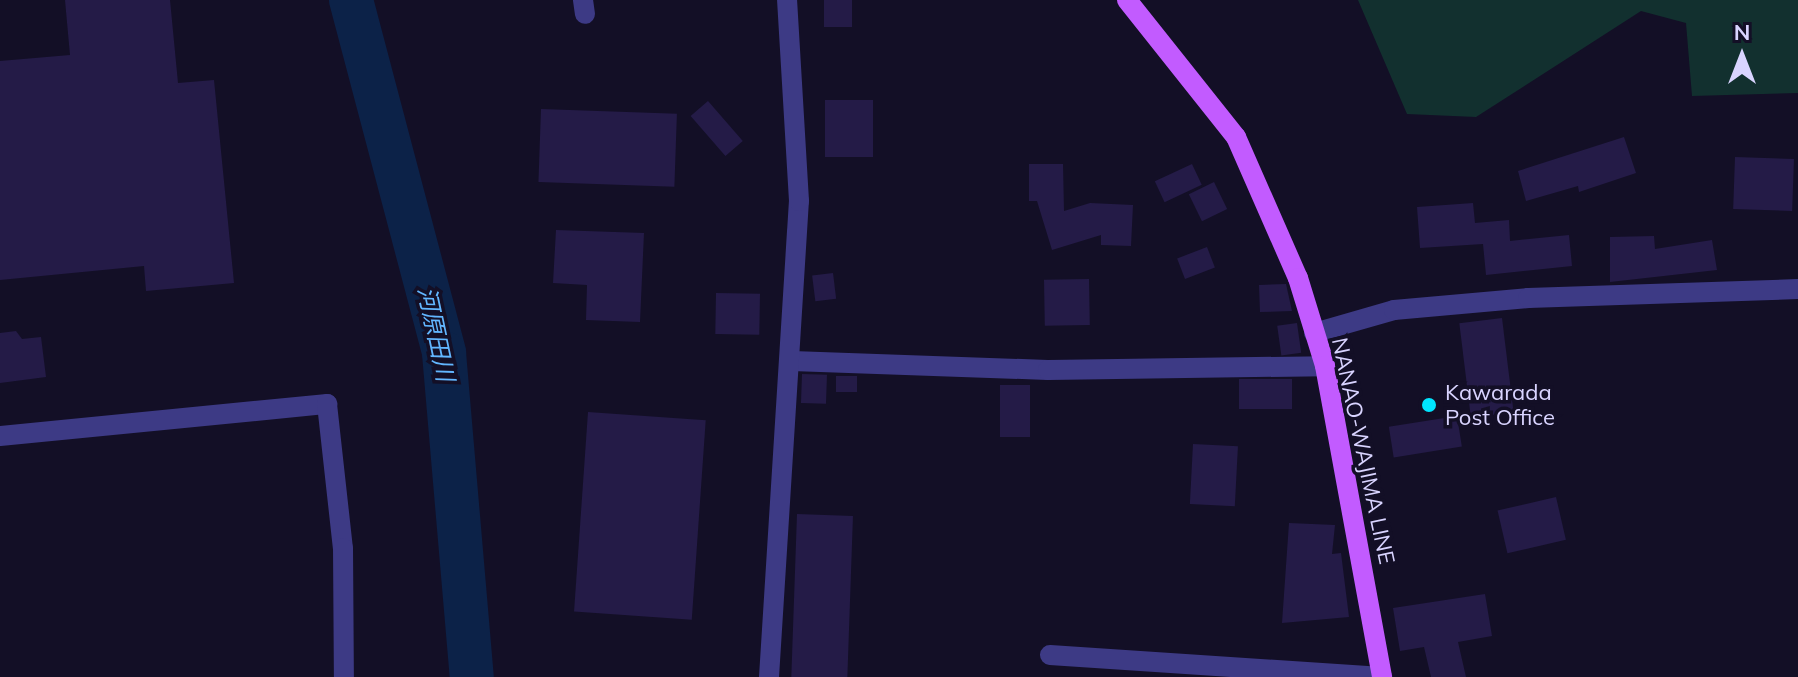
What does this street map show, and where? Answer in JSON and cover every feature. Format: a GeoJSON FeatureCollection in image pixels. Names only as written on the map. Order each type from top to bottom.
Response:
{"type":"FeatureCollection","features":[{"type":"Feature","properties":{"kind":"main road","name":"NANAO-WAJIMA LINE"},"geometry":{"type":"LineString","coordinates":[[1127,0],[1236,137],[1298,278],[1325,366],[1382,677]]}},
{"type":"Feature","properties":{"kind":"street"},"geometry":{"type":"LineString","coordinates":[[769,677],[792,361],[799,201],[787,0]]}},
{"type":"Feature","properties":{"kind":"street"},"geometry":{"type":"LineString","coordinates":[[1314,333],[1394,310],[1528,298],[1798,289]]}},
{"type":"Feature","properties":{"kind":"street"},"geometry":{"type":"LineString","coordinates":[[792,361],[1048,370],[1325,366]]}},
{"type":"Feature","properties":{"kind":"street"},"geometry":{"type":"LineString","coordinates":[[0,436],[327,404],[343,548],[344,677]]}},
{"type":"Feature","properties":{"kind":"street"},"geometry":{"type":"LineString","coordinates":[[1050,655],[1382,677]]}},
{"type":"Feature","properties":{"kind":"green space"},"geometry":{"type":"Polygon","coordinates":[[[1358,0],[1798,0],[1798,93],[1692,96],[1686,23],[1641,11],[1476,117],[1407,114],[1358,0]]]}},
{"type":"Feature","properties":{"kind":"building"},"geometry":{"type":"Polygon","coordinates":[[[65,0],[170,0],[178,83],[214,80],[234,283],[146,291],[144,266],[0,280],[0,61],[70,55],[65,0]]]}},
{"type":"Feature","properties":{"kind":"building"},"geometry":{"type":"Polygon","coordinates":[[[824,0],[852,0],[852,27],[824,27],[824,0]]]}},
{"type":"Feature","properties":{"kind":"building"},"geometry":{"type":"Polygon","coordinates":[[[825,100],[873,100],[873,157],[825,157],[825,100]]]}},
{"type":"Feature","properties":{"kind":"building"},"geometry":{"type":"Polygon","coordinates":[[[708,101],[743,141],[725,156],[691,116],[708,101]]]}},
{"type":"Feature","properties":{"kind":"building"},"geometry":{"type":"Polygon","coordinates":[[[541,109],[677,114],[674,187],[538,182],[541,109]]]}},
{"type":"Feature","properties":{"kind":"building"},"geometry":{"type":"Polygon","coordinates":[[[1624,137],[1636,173],[1579,192],[1578,186],[1526,201],[1518,171],[1624,137]]]}},
{"type":"Feature","properties":{"kind":"building"},"geometry":{"type":"Polygon","coordinates":[[[1735,157],[1794,159],[1792,211],[1733,209],[1735,157]]]}},
{"type":"Feature","properties":{"kind":"building"},"geometry":{"type":"Polygon","coordinates":[[[1029,164],[1063,164],[1064,211],[1090,203],[1133,205],[1131,246],[1101,245],[1101,235],[1052,250],[1037,201],[1029,201],[1029,164]]]}},
{"type":"Feature","properties":{"kind":"building"},"geometry":{"type":"Polygon","coordinates":[[[1192,164],[1202,185],[1165,202],[1155,181],[1192,164]]]}},
{"type":"Feature","properties":{"kind":"building"},"geometry":{"type":"Polygon","coordinates":[[[1214,182],[1227,209],[1202,221],[1189,194],[1214,182]]]}},
{"type":"Feature","properties":{"kind":"building"},"geometry":{"type":"Polygon","coordinates":[[[1473,203],[1475,223],[1509,220],[1510,241],[1569,235],[1572,266],[1486,275],[1483,244],[1420,248],[1417,207],[1473,203]]]}},
{"type":"Feature","properties":{"kind":"building"},"geometry":{"type":"Polygon","coordinates":[[[556,230],[644,233],[640,322],[586,320],[587,285],[553,283],[556,230]]]}},
{"type":"Feature","properties":{"kind":"building"},"geometry":{"type":"Polygon","coordinates":[[[1654,236],[1655,249],[1712,240],[1717,270],[1610,282],[1610,237],[1654,236]]]}},
{"type":"Feature","properties":{"kind":"building"},"geometry":{"type":"Polygon","coordinates":[[[1207,247],[1215,268],[1185,279],[1177,258],[1207,247]]]}},
{"type":"Feature","properties":{"kind":"building"},"geometry":{"type":"Polygon","coordinates":[[[833,273],[836,299],[815,301],[812,276],[833,273]]]}},
{"type":"Feature","properties":{"kind":"building"},"geometry":{"type":"Polygon","coordinates":[[[1089,279],[1090,325],[1045,326],[1044,280],[1089,279]]]}},
{"type":"Feature","properties":{"kind":"building"},"geometry":{"type":"Polygon","coordinates":[[[1286,284],[1292,311],[1260,312],[1259,285],[1286,284]]]}},
{"type":"Feature","properties":{"kind":"building"},"geometry":{"type":"Polygon","coordinates":[[[716,293],[760,294],[759,335],[715,334],[716,293]]]}},
{"type":"Feature","properties":{"kind":"building"},"geometry":{"type":"Polygon","coordinates":[[[1502,318],[1514,412],[1471,418],[1459,323],[1502,318]]]}},
{"type":"Feature","properties":{"kind":"building"},"geometry":{"type":"Polygon","coordinates":[[[1297,323],[1301,353],[1281,355],[1277,326],[1297,323]]]}},
{"type":"Feature","properties":{"kind":"building"},"geometry":{"type":"Polygon","coordinates":[[[16,331],[22,339],[41,337],[46,377],[0,383],[0,333],[16,331]]]}},
{"type":"Feature","properties":{"kind":"building"},"geometry":{"type":"Polygon","coordinates":[[[802,374],[827,375],[826,404],[801,403],[802,374]]]}},
{"type":"Feature","properties":{"kind":"building"},"geometry":{"type":"Polygon","coordinates":[[[836,376],[857,376],[857,392],[836,392],[836,376]]]}},
{"type":"Feature","properties":{"kind":"building"},"geometry":{"type":"Polygon","coordinates":[[[1239,379],[1292,379],[1292,409],[1239,409],[1239,379]]]}},
{"type":"Feature","properties":{"kind":"building"},"geometry":{"type":"Polygon","coordinates":[[[1000,385],[1030,385],[1030,437],[1000,437],[1000,385]]]}},
{"type":"Feature","properties":{"kind":"building"},"geometry":{"type":"Polygon","coordinates":[[[588,412],[706,420],[692,620],[574,612],[588,412]]]}},
{"type":"Feature","properties":{"kind":"building"},"geometry":{"type":"Polygon","coordinates":[[[1457,416],[1462,447],[1394,457],[1389,427],[1457,416]]]}},
{"type":"Feature","properties":{"kind":"building"},"geometry":{"type":"Polygon","coordinates":[[[1193,444],[1238,446],[1235,506],[1190,504],[1193,444]]]}},
{"type":"Feature","properties":{"kind":"building"},"geometry":{"type":"Polygon","coordinates":[[[1556,497],[1566,540],[1507,553],[1498,510],[1556,497]]]}},
{"type":"Feature","properties":{"kind":"building"},"geometry":{"type":"Polygon","coordinates":[[[797,514],[853,516],[847,677],[791,677],[797,514]]]}},
{"type":"Feature","properties":{"kind":"building"},"geometry":{"type":"Polygon","coordinates":[[[1289,523],[1335,525],[1332,554],[1341,553],[1349,617],[1282,623],[1289,523]]]}},
{"type":"Feature","properties":{"kind":"building"},"geometry":{"type":"Polygon","coordinates":[[[1485,594],[1492,636],[1458,642],[1466,677],[1431,677],[1424,647],[1400,651],[1393,608],[1485,594]]]}},
{"type":"Feature","properties":{"kind":"waterway","name":"河原田川"},"geometry":{"type":"LineString","coordinates":[[351,0],[444,353],[472,677]]}},
{"type":"Feature","properties":{"kind":"place","name":"Kawarada Post Office"},"geometry":{"type":"Point","coordinates":[1429,405]}}]}
